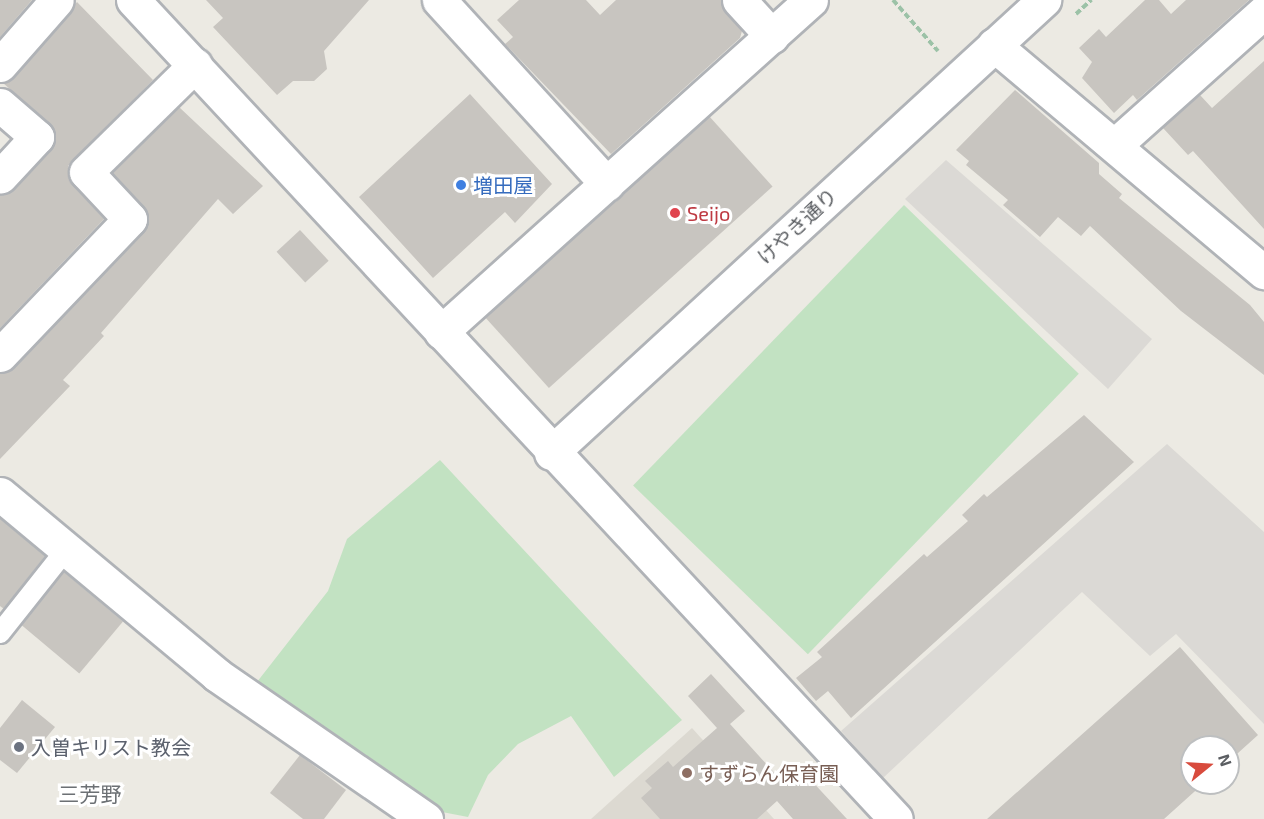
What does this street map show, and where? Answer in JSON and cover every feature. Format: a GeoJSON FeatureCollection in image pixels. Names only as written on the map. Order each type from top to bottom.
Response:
{"type":"FeatureCollection","features":[{"type":"Feature","properties":{"kind":"street"},"geometry":{"type":"LineString","coordinates":[[0,65],[57,0]]}},
{"type":"Feature","properties":{"kind":"street"},"geometry":{"type":"LineString","coordinates":[[132,0],[195,65],[551,453],[896,819]]}},
{"type":"Feature","properties":{"kind":"street"},"geometry":{"type":"LineString","coordinates":[[439,0],[607,184]]}},
{"type":"Feature","properties":{"kind":"street"},"geometry":{"type":"LineString","coordinates":[[739,0],[772,36]]}},
{"type":"Feature","properties":{"kind":"street"},"geometry":{"type":"LineString","coordinates":[[441,332],[811,0]]}},
{"type":"Feature","properties":{"kind":"street","name":"けやき通り"},"geometry":{"type":"LineString","coordinates":[[551,453],[1044,0]]}},
{"type":"Feature","properties":{"kind":"street"},"geometry":{"type":"LineString","coordinates":[[1115,145],[1264,12]]}},
{"type":"Feature","properties":{"kind":"street"},"geometry":{"type":"LineString","coordinates":[[994,45],[1264,272]]}},
{"type":"Feature","properties":{"kind":"street"},"geometry":{"type":"LineString","coordinates":[[0,356],[130,219],[86,172],[195,65]]}},
{"type":"Feature","properties":{"kind":"street"},"geometry":{"type":"LineString","coordinates":[[0,105],[37,137],[0,177]]}},
{"type":"Feature","properties":{"kind":"street"},"geometry":{"type":"LineString","coordinates":[[0,494],[217,675],[426,819]]}},
{"type":"Feature","properties":{"kind":"lane"},"geometry":{"type":"LineString","coordinates":[[0,633],[65,550]]}},
{"type":"Feature","properties":{"kind":"path"},"geometry":{"type":"LineString","coordinates":[[893,0],[961,75]]}},
{"type":"Feature","properties":{"kind":"shaded area"},"geometry":{"type":"Polygon","coordinates":[[[946,160],[1152,339],[1108,389],[905,199],[946,160]]]}},
{"type":"Feature","properties":{"kind":"shaded area"},"geometry":{"type":"Polygon","coordinates":[[[1167,444],[1264,532],[1264,724],[1176,634],[1150,656],[1082,592],[883,778],[841,731],[1167,444]]]}},
{"type":"Feature","properties":{"kind":"shaded area","name":"すずらん保育園"},"geometry":{"type":"Polygon","coordinates":[[[692,728],[774,819],[591,819],[692,728]]]}},
{"type":"Feature","properties":{"kind":"green space"},"geometry":{"type":"Polygon","coordinates":[[[904,205],[1079,374],[808,654],[633,486],[904,205]]]}},
{"type":"Feature","properties":{"kind":"green space"},"geometry":{"type":"Polygon","coordinates":[[[440,460],[682,720],[614,777],[571,716],[518,744],[488,775],[468,817],[442,812],[257,682],[328,591],[347,539],[440,460]]]}},
{"type":"Feature","properties":{"kind":"building"},"geometry":{"type":"Polygon","coordinates":[[[0,0],[32,0],[0,37],[0,0]]]}},
{"type":"Feature","properties":{"kind":"building"},"geometry":{"type":"Polygon","coordinates":[[[206,0],[369,0],[324,51],[327,69],[314,81],[293,81],[277,95],[213,27],[223,18],[206,0]]]}},
{"type":"Feature","properties":{"kind":"building"},"geometry":{"type":"Polygon","coordinates":[[[519,0],[586,0],[600,15],[616,0],[721,0],[742,31],[740,38],[611,154],[505,44],[513,37],[497,20],[519,0]]]}},
{"type":"Feature","properties":{"kind":"building"},"geometry":{"type":"Polygon","coordinates":[[[1145,0],[1159,0],[1171,14],[1186,0],[1249,0],[1137,100],[1133,95],[1114,113],[1082,78],[1092,62],[1079,48],[1099,29],[1106,37],[1145,0]]]}},
{"type":"Feature","properties":{"kind":"building"},"geometry":{"type":"Polygon","coordinates":[[[77,2],[153,80],[68,166],[72,184],[104,219],[0,328],[0,195],[14,190],[55,140],[49,123],[3,83],[14,77],[77,2]]]}},
{"type":"Feature","properties":{"kind":"building"},"geometry":{"type":"Polygon","coordinates":[[[1264,61],[1264,229],[1193,151],[1188,155],[1163,128],[1200,95],[1212,108],[1264,61]]]}},
{"type":"Feature","properties":{"kind":"building"},"geometry":{"type":"Polygon","coordinates":[[[1015,90],[1099,163],[1099,174],[1122,194],[1119,198],[1250,305],[1264,322],[1264,375],[1181,311],[1090,226],[1081,236],[1058,217],[1040,237],[1003,205],[1008,200],[966,165],[969,161],[956,150],[1015,90]]]}},
{"type":"Feature","properties":{"kind":"building","name":"増田屋"},"geometry":{"type":"Polygon","coordinates":[[[470,94],[552,184],[515,223],[505,212],[433,278],[359,197],[470,94]]]}},
{"type":"Feature","properties":{"kind":"building"},"geometry":{"type":"Polygon","coordinates":[[[179,107],[263,186],[233,214],[218,199],[101,333],[104,336],[63,380],[70,386],[0,459],[0,373],[14,368],[144,231],[148,214],[112,173],[179,107]]]}},
{"type":"Feature","properties":{"kind":"building"},"geometry":{"type":"Polygon","coordinates":[[[709,116],[773,187],[549,388],[485,317],[709,116]]]}},
{"type":"Feature","properties":{"kind":"building"},"geometry":{"type":"Polygon","coordinates":[[[300,230],[329,261],[305,283],[277,252],[300,230]]]}},
{"type":"Feature","properties":{"kind":"building"},"geometry":{"type":"Polygon","coordinates":[[[1084,415],[1134,462],[851,718],[828,691],[816,701],[796,678],[822,657],[817,652],[924,554],[927,557],[968,521],[962,515],[984,494],[987,497],[1084,415]]]}},
{"type":"Feature","properties":{"kind":"building"},"geometry":{"type":"Polygon","coordinates":[[[0,518],[45,556],[4,609],[0,606],[0,518]]]}},
{"type":"Feature","properties":{"kind":"building"},"geometry":{"type":"Polygon","coordinates":[[[64,572],[123,621],[79,674],[20,624],[64,572]]]}},
{"type":"Feature","properties":{"kind":"building"},"geometry":{"type":"Polygon","coordinates":[[[1180,647],[1258,735],[1240,751],[1240,735],[1180,735],[1180,795],[1191,795],[1164,819],[987,819],[1180,647]]]}},
{"type":"Feature","properties":{"kind":"building"},"geometry":{"type":"Polygon","coordinates":[[[711,674],[745,711],[730,724],[780,779],[796,764],[847,819],[793,819],[777,801],[757,819],[660,819],[641,798],[652,788],[645,781],[668,761],[673,767],[717,728],[688,696],[711,674]]]}},
{"type":"Feature","properties":{"kind":"building","name":"入曽キリスト教会"},"geometry":{"type":"Polygon","coordinates":[[[22,700],[55,727],[17,773],[0,760],[0,728],[22,700]]]}},
{"type":"Feature","properties":{"kind":"building"},"geometry":{"type":"Polygon","coordinates":[[[300,755],[346,790],[324,819],[303,819],[270,793],[300,755]]]}},
{"type":"Feature","properties":{"kind":"place","name":"増田屋"},"geometry":{"type":"Point","coordinates":[461,185]}},
{"type":"Feature","properties":{"kind":"place","name":"Seijo"},"geometry":{"type":"Point","coordinates":[675,213]}},
{"type":"Feature","properties":{"kind":"place","name":"入曽キリスト教会"},"geometry":{"type":"Point","coordinates":[19,747]}},
{"type":"Feature","properties":{"kind":"place","name":"すずらん保育園"},"geometry":{"type":"Point","coordinates":[687,773]}},
{"type":"Feature","properties":{"kind":"district","name":"三芳野"},"geometry":{"type":"Point","coordinates":[90,794]}}]}
